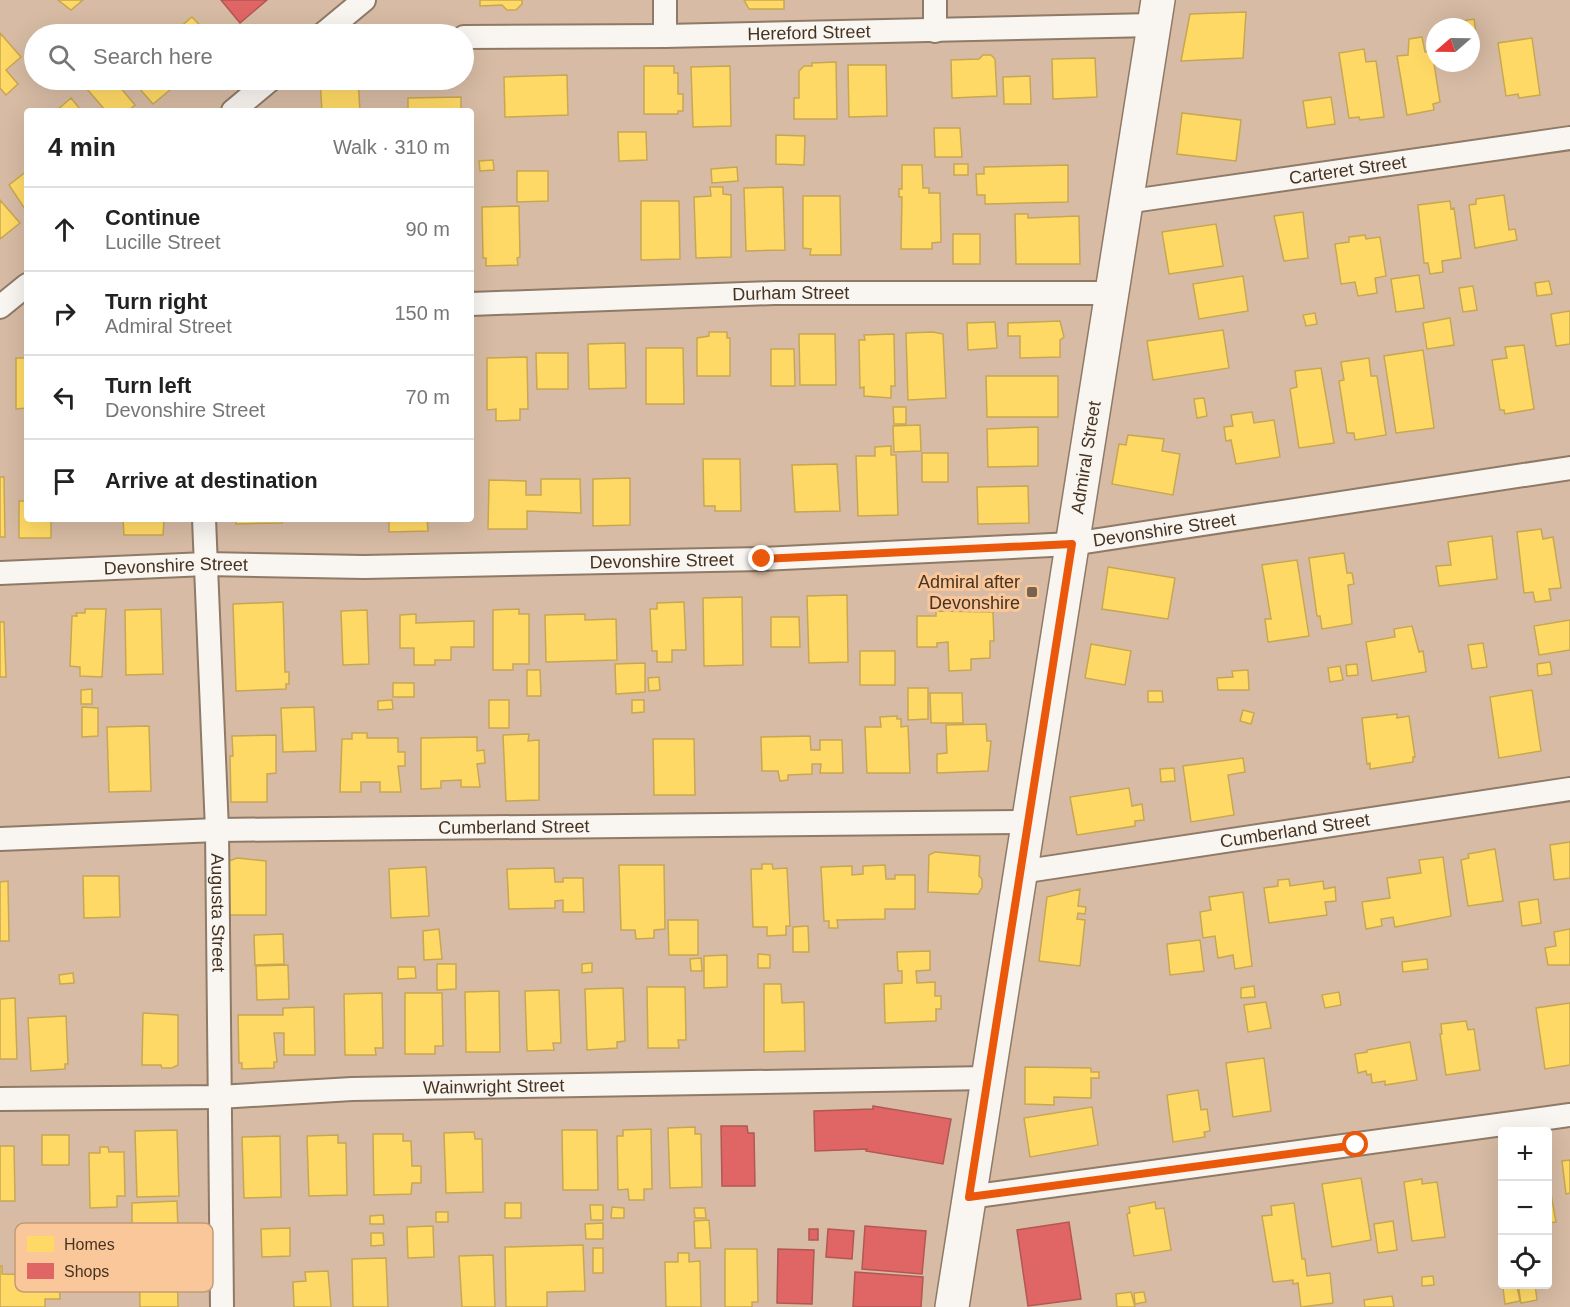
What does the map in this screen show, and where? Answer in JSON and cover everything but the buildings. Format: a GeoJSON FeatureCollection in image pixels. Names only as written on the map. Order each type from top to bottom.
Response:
{"type":"FeatureCollection","features":[{"type":"Feature","properties":{"kind":"main road","name":"Admiral Street"},"geometry":{"type":"LineString","coordinates":[[952,1307],[1156,13]]}},
{"type":"Feature","properties":{"kind":"street"},"geometry":{"type":"LineString","coordinates":[[335,24],[364,0]]}},
{"type":"Feature","properties":{"kind":"street"},"geometry":{"type":"LineString","coordinates":[[665,0],[665,36]]}},
{"type":"Feature","properties":{"kind":"street"},"geometry":{"type":"LineString","coordinates":[[935,0],[935,31]]}},
{"type":"Feature","properties":{"kind":"street","name":"Hereford Street"},"geometry":{"type":"LineString","coordinates":[[474,37],[935,31],[1156,13]]}},
{"type":"Feature","properties":{"kind":"street"},"geometry":{"type":"LineString","coordinates":[[237,108],[258,90]]}},
{"type":"Feature","properties":{"kind":"street","name":"Carteret Street"},"geometry":{"type":"LineString","coordinates":[[1125,202],[1570,138]]}},
{"type":"Feature","properties":{"kind":"street"},"geometry":{"type":"LineString","coordinates":[[11,305],[24,289]]}},
{"type":"Feature","properties":{"kind":"street","name":"Durham Street"},"geometry":{"type":"LineString","coordinates":[[474,304],[774,293],[1111,293]]}},
{"type":"Feature","properties":{"kind":"street","name":"Devonshire Street"},"geometry":{"type":"LineString","coordinates":[[0,573],[206,564],[364,567],[750,560],[1072,544],[1570,468]]}},
{"type":"Feature","properties":{"kind":"street","name":"Augusta Street"},"geometry":{"type":"LineString","coordinates":[[204,522],[217,830],[222,1307]]}},
{"type":"Feature","properties":{"kind":"street","name":"Cumberland Street"},"geometry":{"type":"LineString","coordinates":[[1020,872],[1570,789]]}},
{"type":"Feature","properties":{"kind":"street","name":"Cumberland Street"},"geometry":{"type":"LineString","coordinates":[[0,839],[217,830],[1028,822]]}},
{"type":"Feature","properties":{"kind":"street","name":"Wainwright Street"},"geometry":{"type":"LineString","coordinates":[[0,1099],[219,1097],[352,1089],[988,1078]]}},
{"type":"Feature","properties":{"kind":"street"},"geometry":{"type":"LineString","coordinates":[[969,1197],[1570,1115]]}},
{"type":"Feature","properties":{"kind":"place","name":"Admiral after Devonshire"},"geometry":{"type":"Point","coordinates":[1032,592]}},
{"type":"Feature","properties":{"kind":"route"},"geometry":{"type":"LineString","coordinates":[[762,559],[1072,544],[969,1197],[1356,1145]]}}]}
